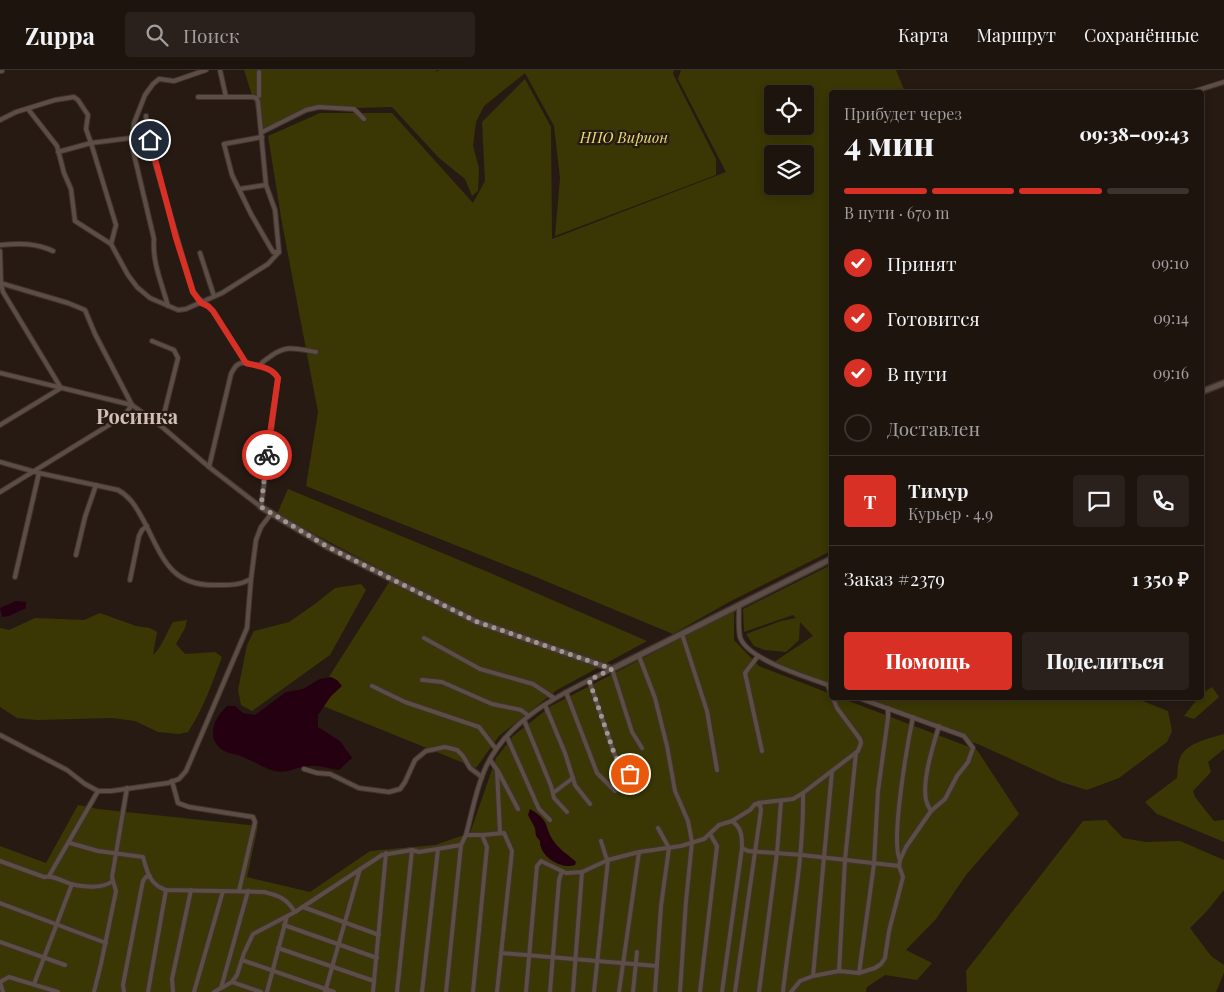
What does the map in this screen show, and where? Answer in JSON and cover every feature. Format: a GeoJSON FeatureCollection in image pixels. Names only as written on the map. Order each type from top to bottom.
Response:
{"type":"FeatureCollection","features":[{"type":"Feature","properties":{"kind":"street"},"geometry":{"type":"LineString","coordinates":[[168,306],[156,267],[154,239],[132,146],[134,123],[145,95],[159,79],[174,81],[206,70]]}},
{"type":"Feature","properties":{"kind":"street"},"geometry":{"type":"LineString","coordinates":[[220,70],[226,97]]}},
{"type":"Feature","properties":{"kind":"street"},"geometry":{"type":"LineString","coordinates":[[259,72],[259,96]]}},
{"type":"Feature","properties":{"kind":"street"},"geometry":{"type":"LineString","coordinates":[[1198,90],[1224,82]]}},
{"type":"Feature","properties":{"kind":"street"},"geometry":{"type":"LineString","coordinates":[[0,120],[16,112],[56,100],[74,97],[78,100],[88,115],[86,129],[116,225],[111,244]]}},
{"type":"Feature","properties":{"kind":"street"},"geometry":{"type":"LineString","coordinates":[[28,109],[52,139],[58,152],[71,189],[75,221],[111,244],[137,287],[150,298],[178,310],[186,309],[222,293],[268,264],[279,252],[275,210],[266,185],[258,101],[256,98],[198,97]]}},
{"type":"Feature","properties":{"kind":"street"},"geometry":{"type":"LineString","coordinates":[[279,252],[274,252],[251,214],[232,175],[224,144],[262,134],[306,110],[319,107],[354,109],[364,119]]}},
{"type":"Feature","properties":{"kind":"street"},"geometry":{"type":"LineString","coordinates":[[146,116],[148,138],[193,292],[201,303],[213,311],[246,363]]}},
{"type":"Feature","properties":{"kind":"street"},"geometry":{"type":"LineString","coordinates":[[58,152],[91,142],[148,138]]}},
{"type":"Feature","properties":{"kind":"street"},"geometry":{"type":"LineString","coordinates":[[239,190],[266,185]]}},
{"type":"Feature","properties":{"kind":"street"},"geometry":{"type":"LineString","coordinates":[[0,245],[38,245],[53,251]]}},
{"type":"Feature","properties":{"kind":"street"},"geometry":{"type":"LineString","coordinates":[[0,251],[1,284],[4,292],[61,388]]}},
{"type":"Feature","properties":{"kind":"street"},"geometry":{"type":"LineString","coordinates":[[200,253],[214,296]]}},
{"type":"Feature","properties":{"kind":"street"},"geometry":{"type":"LineString","coordinates":[[1,284],[68,303],[85,310],[95,334],[132,405]]}},
{"type":"Feature","properties":{"kind":"street"},"geometry":{"type":"LineString","coordinates":[[152,341],[174,350],[178,358],[161,426]]}},
{"type":"Feature","properties":{"kind":"street"},"geometry":{"type":"LineString","coordinates":[[260,366],[262,362],[285,348],[316,352]]}},
{"type":"Feature","properties":{"kind":"street"},"geometry":{"type":"LineString","coordinates":[[209,467],[218,438],[231,374],[237,364],[241,362],[260,366],[275,373],[278,378],[261,507]]}},
{"type":"Feature","properties":{"kind":"street"},"geometry":{"type":"LineString","coordinates":[[0,373],[132,405],[161,426],[209,467],[261,507],[328,547],[475,621],[612,669]]}},
{"type":"Feature","properties":{"kind":"street"},"geometry":{"type":"LineString","coordinates":[[1204,391],[1224,383]]}},
{"type":"Feature","properties":{"kind":"street"},"geometry":{"type":"LineString","coordinates":[[0,425],[61,388]]}},
{"type":"Feature","properties":{"kind":"street"},"geometry":{"type":"LineString","coordinates":[[0,492],[126,413],[132,405]]}},
{"type":"Feature","properties":{"kind":"street"},"geometry":{"type":"LineString","coordinates":[[0,462],[39,473],[118,490],[127,495],[147,526],[170,569],[184,580],[194,583],[232,585],[244,583],[251,579]]}},
{"type":"Feature","properties":{"kind":"street"},"geometry":{"type":"LineString","coordinates":[[15,577],[39,473]]}},
{"type":"Feature","properties":{"kind":"street"},"geometry":{"type":"LineString","coordinates":[[76,555],[85,518],[96,485]]}},
{"type":"Feature","properties":{"kind":"street"},"geometry":{"type":"LineString","coordinates":[[0,735],[67,770],[98,791],[111,791],[172,781],[179,778],[186,771],[247,628],[256,540],[261,527],[272,514]]}},
{"type":"Feature","properties":{"kind":"street"},"geometry":{"type":"LineString","coordinates":[[130,580],[138,536],[147,526]]}},
{"type":"Feature","properties":{"kind":"street"},"geometry":{"type":"LineString","coordinates":[[446,992],[461,845],[466,835],[482,777],[496,749],[524,720],[554,698],[829,560]]}},
{"type":"Feature","properties":{"kind":"street"},"geometry":{"type":"LineString","coordinates":[[739,605],[740,637],[746,647],[768,662],[829,686]]}},
{"type":"Feature","properties":{"kind":"street"},"geometry":{"type":"LineString","coordinates":[[682,634],[706,710],[717,770]]}},
{"type":"Feature","properties":{"kind":"street"},"geometry":{"type":"LineString","coordinates":[[424,638],[480,668],[533,684],[554,698]]}},
{"type":"Feature","properties":{"kind":"street"},"geometry":{"type":"LineString","coordinates":[[639,656],[655,698],[667,746],[675,791],[688,822],[692,842],[680,992]]}},
{"type":"Feature","properties":{"kind":"street"},"geometry":{"type":"LineString","coordinates":[[758,656],[746,673],[762,751]]}},
{"type":"Feature","properties":{"kind":"street"},"geometry":{"type":"LineString","coordinates":[[612,669],[632,732],[642,748]]}},
{"type":"Feature","properties":{"kind":"street"},"geometry":{"type":"LineString","coordinates":[[422,680],[442,682],[492,704],[521,710],[529,716]]}},
{"type":"Feature","properties":{"kind":"street"},"geometry":{"type":"LineString","coordinates":[[589,680],[614,753],[619,763],[630,774]]}},
{"type":"Feature","properties":{"kind":"street"},"geometry":{"type":"LineString","coordinates":[[372,686],[405,702],[480,727],[496,749]]}},
{"type":"Feature","properties":{"kind":"street"},"geometry":{"type":"LineString","coordinates":[[566,692],[597,773],[614,791]]}},
{"type":"Feature","properties":{"kind":"street"},"geometry":{"type":"LineString","coordinates":[[526,992],[537,866],[541,861],[566,873],[582,872],[608,860],[704,839],[719,825],[732,821],[756,804],[781,801],[803,793],[860,747],[860,739],[837,708],[834,700]]}},
{"type":"Feature","properties":{"kind":"street"},"geometry":{"type":"LineString","coordinates":[[791,992],[800,981],[812,976],[839,971],[859,973],[879,966],[884,958],[903,877],[899,866],[900,860],[906,847],[931,811],[945,799],[957,776],[968,762],[973,748],[964,736],[865,700]]}},
{"type":"Feature","properties":{"kind":"street"},"geometry":{"type":"LineString","coordinates":[[545,705],[565,753],[574,785],[590,804]]}},
{"type":"Feature","properties":{"kind":"street"},"geometry":{"type":"LineString","coordinates":[[859,973],[874,864],[878,791],[888,708]]}},
{"type":"Feature","properties":{"kind":"street"},"geometry":{"type":"LineString","coordinates":[[900,860],[898,857],[897,836],[907,743],[912,716]]}},
{"type":"Feature","properties":{"kind":"street"},"geometry":{"type":"LineString","coordinates":[[524,720],[554,798],[567,812]]}},
{"type":"Feature","properties":{"kind":"street"},"geometry":{"type":"LineString","coordinates":[[931,811],[926,800],[926,784],[930,754],[939,726]]}},
{"type":"Feature","properties":{"kind":"street"},"geometry":{"type":"LineString","coordinates":[[507,738],[539,809],[550,820]]}},
{"type":"Feature","properties":{"kind":"street"},"geometry":{"type":"LineString","coordinates":[[304,769],[330,774],[359,788],[389,792],[400,788],[405,782],[415,760],[426,751],[445,747],[457,750],[470,768],[482,777]]}},
{"type":"Feature","properties":{"kind":"street"},"geometry":{"type":"LineString","coordinates":[[839,971],[845,860],[856,752]]}},
{"type":"Feature","properties":{"kind":"street"},"geometry":{"type":"LineString","coordinates":[[490,760],[518,809]]}},
{"type":"Feature","properties":{"kind":"street"},"geometry":{"type":"LineString","coordinates":[[497,770],[500,833]]}},
{"type":"Feature","properties":{"kind":"street"},"geometry":{"type":"LineString","coordinates":[[812,976],[832,771]]}},
{"type":"Feature","properties":{"kind":"street"},"geometry":{"type":"LineString","coordinates":[[553,793],[572,778]]}},
{"type":"Feature","properties":{"kind":"street"},"geometry":{"type":"LineString","coordinates":[[172,781],[178,803],[180,804],[189,808],[253,817],[255,822],[239,891]]}},
{"type":"Feature","properties":{"kind":"street"},"geometry":{"type":"LineString","coordinates":[[94,992],[116,891],[112,878],[127,788]]}},
{"type":"Feature","properties":{"kind":"street"},"geometry":{"type":"LineString","coordinates":[[49,876],[98,791]]}},
{"type":"Feature","properties":{"kind":"street"},"geometry":{"type":"LineString","coordinates":[[783,992],[789,933],[802,855],[803,793]]}},
{"type":"Feature","properties":{"kind":"street"},"geometry":{"type":"LineString","coordinates":[[759,992],[777,853],[781,801]]}},
{"type":"Feature","properties":{"kind":"street"},"geometry":{"type":"LineString","coordinates":[[735,992],[761,810],[760,805],[756,804]]}},
{"type":"Feature","properties":{"kind":"street"},"geometry":{"type":"LineString","coordinates":[[722,992],[742,848],[742,835],[738,825],[732,821]]}},
{"type":"Feature","properties":{"kind":"street"},"geometry":{"type":"LineString","coordinates":[[655,992],[661,906],[668,848],[658,828]]}},
{"type":"Feature","properties":{"kind":"street"},"geometry":{"type":"LineString","coordinates":[[466,835],[504,833],[512,851],[497,992]]}},
{"type":"Feature","properties":{"kind":"street"},"geometry":{"type":"LineString","coordinates":[[700,992],[717,846],[710,834]]}},
{"type":"Feature","properties":{"kind":"street"},"geometry":{"type":"LineString","coordinates":[[473,992],[487,847],[482,835]]}},
{"type":"Feature","properties":{"kind":"street"},"geometry":{"type":"LineString","coordinates":[[69,841],[70,843],[98,851],[143,857],[146,869],[157,887],[166,890],[264,892],[287,901],[295,912]]}},
{"type":"Feature","properties":{"kind":"street"},"geometry":{"type":"LineString","coordinates":[[594,992],[608,860],[602,841]]}},
{"type":"Feature","properties":{"kind":"street"},"geometry":{"type":"LineString","coordinates":[[214,992],[232,982],[254,934],[295,912],[360,868],[386,853],[412,850],[419,852],[461,845]]}},
{"type":"Feature","properties":{"kind":"street"},"geometry":{"type":"LineString","coordinates":[[742,848],[756,853],[802,855],[899,866]]}},
{"type":"Feature","properties":{"kind":"street"},"geometry":{"type":"LineString","coordinates":[[422,992],[438,849]]}},
{"type":"Feature","properties":{"kind":"street"},"geometry":{"type":"LineString","coordinates":[[397,992],[412,850]]}},
{"type":"Feature","properties":{"kind":"street"},"geometry":{"type":"LineString","coordinates":[[619,992],[639,852]]}},
{"type":"Feature","properties":{"kind":"street"},"geometry":{"type":"LineString","coordinates":[[373,992],[386,853]]}},
{"type":"Feature","properties":{"kind":"street"},"geometry":{"type":"LineString","coordinates":[[0,861],[44,877],[49,876],[72,884],[100,887],[113,881]]}},
{"type":"Feature","properties":{"kind":"street"},"geometry":{"type":"LineString","coordinates":[[326,991],[360,868]]}},
{"type":"Feature","properties":{"kind":"street"},"geometry":{"type":"LineString","coordinates":[[550,992],[559,880],[562,871]]}},
{"type":"Feature","properties":{"kind":"street"},"geometry":{"type":"LineString","coordinates":[[572,992],[582,872]]}},
{"type":"Feature","properties":{"kind":"street"},"geometry":{"type":"LineString","coordinates":[[124,992],[123,985],[143,880],[150,876]]}},
{"type":"Feature","properties":{"kind":"street"},"geometry":{"type":"LineString","coordinates":[[34,984],[72,884]]}},
{"type":"Feature","properties":{"kind":"street"},"geometry":{"type":"LineString","coordinates":[[148,992],[166,890]]}},
{"type":"Feature","properties":{"kind":"street"},"geometry":{"type":"LineString","coordinates":[[173,992],[172,979],[191,890]]}},
{"type":"Feature","properties":{"kind":"street"},"geometry":{"type":"LineString","coordinates":[[194,992],[223,890]]}},
{"type":"Feature","properties":{"kind":"street"},"geometry":{"type":"LineString","coordinates":[[220,988],[248,891]]}},
{"type":"Feature","properties":{"kind":"street"},"geometry":{"type":"LineString","coordinates":[[0,903],[106,943]]}},
{"type":"Feature","properties":{"kind":"street"},"geometry":{"type":"LineString","coordinates":[[303,907],[379,935]]}},
{"type":"Feature","properties":{"kind":"street"},"geometry":{"type":"LineString","coordinates":[[266,992],[287,916]]}},
{"type":"Feature","properties":{"kind":"street"},"geometry":{"type":"LineString","coordinates":[[284,925],[377,958]]}},
{"type":"Feature","properties":{"kind":"street"},"geometry":{"type":"LineString","coordinates":[[0,942],[65,965]]}},
{"type":"Feature","properties":{"kind":"street"},"geometry":{"type":"LineString","coordinates":[[278,948],[374,981]]}},
{"type":"Feature","properties":{"kind":"street"},"geometry":{"type":"LineString","coordinates":[[633,992],[637,952]]}},
{"type":"Feature","properties":{"kind":"street"},"geometry":{"type":"LineString","coordinates":[[500,954],[657,966]]}},
{"type":"Feature","properties":{"kind":"street"},"geometry":{"type":"LineString","coordinates":[[242,960],[326,991],[334,992]]}},
{"type":"Feature","properties":{"kind":"street"},"geometry":{"type":"LineString","coordinates":[[3,992],[0,982],[9,977],[58,992]]}},
{"type":"Feature","properties":{"kind":"street"},"geometry":{"type":"LineString","coordinates":[[232,982],[261,992]]}},
{"type":"Feature","properties":{"kind":"green space","name":"НПО Вирион"},"geometry":{"type":"Polygon","coordinates":[[[244,70],[437,70],[435,72],[440,70],[674,70],[673,74],[716,159],[716,175],[555,236],[560,178],[554,126],[525,73],[484,106],[476,122],[473,146],[479,168],[478,191],[472,196],[465,179],[439,158],[392,107],[314,109],[264,133],[244,70]]]}},
{"type":"Feature","properties":{"kind":"green space"},"geometry":{"type":"Polygon","coordinates":[[[681,70],[896,70],[904,90],[829,90],[829,552],[729,602],[673,634],[531,575],[306,486],[318,412],[282,223],[268,136],[320,113],[392,113],[473,203],[485,181],[482,122],[525,79],[551,127],[552,239],[726,172],[678,79],[681,70]]]}},
{"type":"Feature","properties":{"kind":"green space"},"geometry":{"type":"Polygon","coordinates":[[[288,489],[488,572],[647,641],[557,690],[499,736],[476,768],[313,702],[393,576],[277,514],[288,489]]]}},
{"type":"Feature","properties":{"kind":"green space"},"geometry":{"type":"Polygon","coordinates":[[[829,566],[829,684],[774,662],[813,636],[800,622],[799,640],[786,652],[765,650],[754,646],[746,634],[781,621],[796,618],[793,615],[744,632],[743,609],[829,566]]]}},
{"type":"Feature","properties":{"kind":"green space"},"geometry":{"type":"Polygon","coordinates":[[[361,584],[366,590],[330,655],[252,711],[241,705],[238,690],[247,645],[254,631],[289,622],[335,588],[361,584]]]}},
{"type":"Feature","properties":{"kind":"green space"},"geometry":{"type":"Polygon","coordinates":[[[734,611],[734,640],[759,666],[829,693],[829,700],[846,700],[977,750],[1019,814],[966,875],[936,919],[906,950],[932,963],[917,980],[885,975],[867,987],[866,992],[0,992],[0,846],[46,863],[78,805],[98,809],[258,826],[247,877],[310,892],[370,851],[435,845],[470,833],[496,758],[513,736],[551,706],[734,611]]]}},
{"type":"Feature","properties":{"kind":"green space"},"geometry":{"type":"Polygon","coordinates":[[[100,613],[136,626],[150,628],[157,632],[153,655],[173,622],[187,620],[185,628],[176,644],[185,654],[215,652],[222,657],[203,705],[188,732],[179,734],[158,732],[135,721],[112,718],[37,720],[17,718],[0,707],[0,628],[9,630],[35,618],[84,620],[100,613]]]}},
{"type":"Feature","properties":{"kind":"green space"},"geometry":{"type":"Polygon","coordinates":[[[1212,687],[1219,697],[1194,719],[1184,716],[1196,700],[1204,700],[1204,692],[1212,687]]]}},
{"type":"Feature","properties":{"kind":"green space"},"geometry":{"type":"Polygon","coordinates":[[[866,700],[1140,700],[1168,711],[1172,731],[1167,742],[1119,778],[1087,790],[1061,782],[980,745],[866,700]]]}},
{"type":"Feature","properties":{"kind":"green space"},"geometry":{"type":"Polygon","coordinates":[[[1224,734],[1224,749],[1208,762],[1211,772],[1193,791],[1195,797],[1214,821],[1224,820],[1224,842],[1157,814],[1145,802],[1177,778],[1179,760],[1187,748],[1224,734]]]}},
{"type":"Feature","properties":{"kind":"green space"},"geometry":{"type":"Polygon","coordinates":[[[1106,820],[1123,838],[1145,842],[1180,841],[1224,860],[1224,890],[1190,928],[1211,956],[1224,965],[1224,973],[1216,992],[967,992],[966,971],[1083,821],[1106,820]]]}},
{"type":"Feature","properties":{"kind":"shaded area"},"geometry":{"type":"Polygon","coordinates":[[[16,601],[26,602],[26,608],[9,616],[2,617],[0,608],[16,601]]]}},
{"type":"Feature","properties":{"kind":"shaded area"},"geometry":{"type":"Polygon","coordinates":[[[331,677],[342,686],[331,696],[318,715],[318,727],[340,741],[352,758],[339,770],[313,766],[282,772],[271,770],[241,756],[224,751],[214,741],[213,729],[215,723],[227,706],[235,706],[243,713],[255,715],[286,692],[303,689],[320,679],[331,677]]]}},
{"type":"Feature","properties":{"kind":"shaded area"},"geometry":{"type":"Polygon","coordinates":[[[530,809],[542,818],[555,843],[576,862],[575,865],[558,864],[547,857],[543,852],[540,841],[536,836],[535,828],[528,815],[530,809]]]}},
{"type":"Feature","properties":{"kind":"way so far"},"geometry":{"type":"LineString","coordinates":[[267,455],[261,507],[272,514],[328,547],[475,621],[612,669],[589,680],[614,753],[619,763],[630,774]]}},
{"type":"Feature","properties":{"kind":"district","name":"Росинка"},"geometry":{"type":"Point","coordinates":[137,417]}},
{"type":"Feature","properties":{"kind":"route"},"geometry":{"type":"LineString","coordinates":[[150,140],[176,238],[193,292],[201,303],[213,311],[246,363],[270,370],[278,378],[267,455]]}}]}
